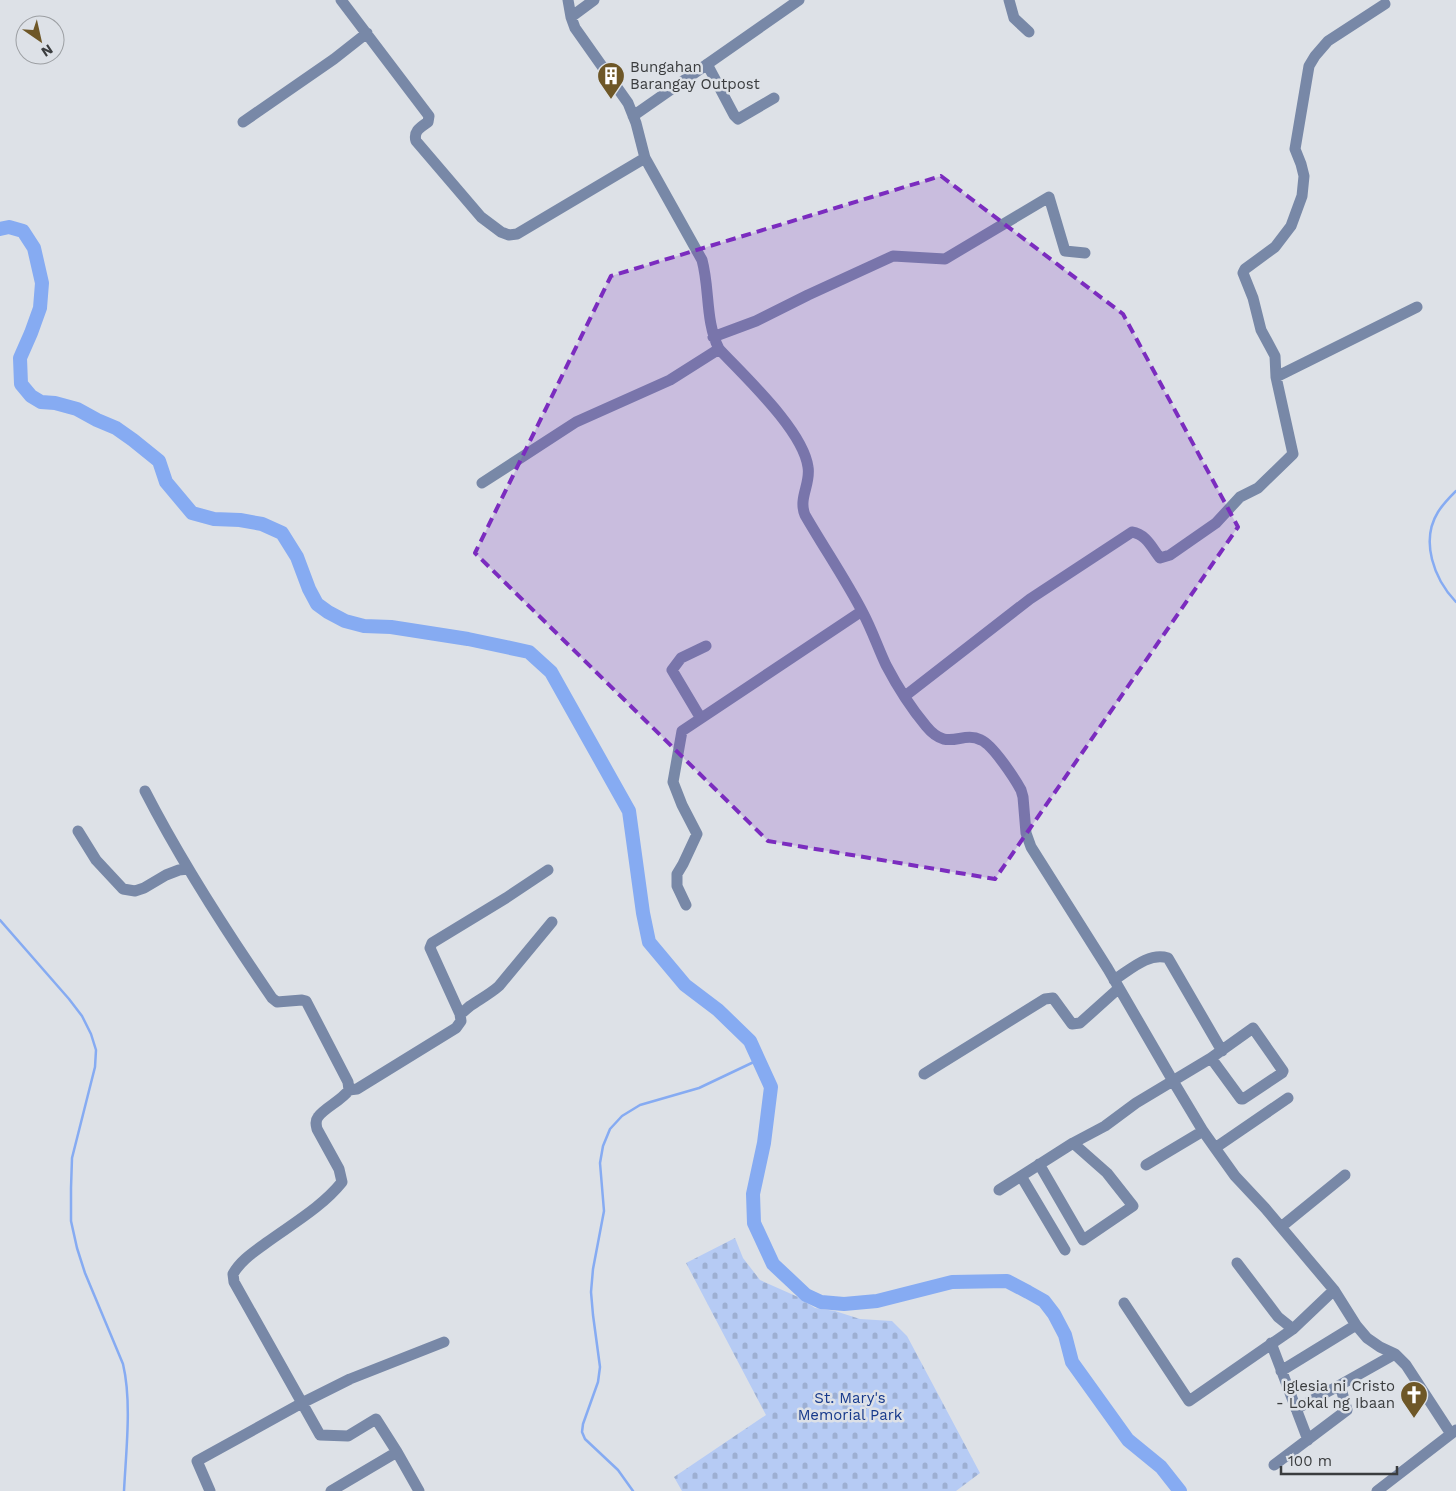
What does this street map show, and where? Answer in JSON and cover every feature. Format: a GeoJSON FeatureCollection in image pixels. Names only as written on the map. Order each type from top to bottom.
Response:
{"type":"FeatureCollection","features":[{"type":"Feature","properties":{"kind":"street"},"geometry":{"type":"LineString","coordinates":[[341,0],[429,116],[428,122],[416,131],[416,140],[481,217],[500,232],[509,235],[517,234],[645,158]]}},
{"type":"Feature","properties":{"kind":"street"},"geometry":{"type":"LineString","coordinates":[[568,0],[575,28],[628,103],[645,158],[702,260],[713,337],[719,349],[779,414],[805,456],[808,478],[802,500],[802,508],[862,611],[887,667],[905,696],[933,734],[950,740],[977,738],[992,748],[1021,790],[1026,832],[1031,848],[1117,984],[1203,1131],[1235,1176],[1334,1290],[1356,1325],[1367,1338],[1380,1347],[1396,1354],[1454,1432],[1377,1491]]}},
{"type":"Feature","properties":{"kind":"street"},"geometry":{"type":"LineString","coordinates":[[571,17],[594,0]]}},
{"type":"Feature","properties":{"kind":"street"},"geometry":{"type":"LineString","coordinates":[[633,116],[799,0]]}},
{"type":"Feature","properties":{"kind":"street"},"geometry":{"type":"LineString","coordinates":[[1009,0],[1014,18],[1029,32]]}},
{"type":"Feature","properties":{"kind":"street"},"geometry":{"type":"LineString","coordinates":[[905,696],[1030,599],[1132,532],[1144,537],[1160,558],[1170,555],[1216,523],[1240,497],[1258,488],[1293,454],[1276,377],[1275,356],[1260,330],[1253,298],[1243,273],[1245,269],[1275,248],[1291,226],[1302,196],[1304,176],[1295,149],[1309,66],[1328,41],[1385,4]]}},
{"type":"Feature","properties":{"kind":"street"},"geometry":{"type":"LineString","coordinates":[[243,122],[334,59],[367,33]]}},
{"type":"Feature","properties":{"kind":"street"},"geometry":{"type":"LineString","coordinates":[[707,64],[734,115],[738,119],[774,98]]}},
{"type":"Feature","properties":{"kind":"street"},"geometry":{"type":"LineString","coordinates":[[713,337],[756,321],[893,256],[945,259],[1050,198],[1065,251],[1085,253]]}},
{"type":"Feature","properties":{"kind":"street"},"geometry":{"type":"LineString","coordinates":[[1276,377],[1417,307]]}},
{"type":"Feature","properties":{"kind":"street"},"geometry":{"type":"LineString","coordinates":[[482,482],[576,422],[670,380],[719,349]]}},
{"type":"Feature","properties":{"kind":"street"},"geometry":{"type":"LineString","coordinates":[[686,905],[677,886],[677,874],[697,834],[682,805],[674,782],[682,731],[700,717],[862,611]]}},
{"type":"Feature","properties":{"kind":"street"},"geometry":{"type":"LineString","coordinates":[[700,717],[672,670],[681,658],[706,646]]}},
{"type":"Feature","properties":{"kind":"street"},"geometry":{"type":"LineString","coordinates":[[145,791],[188,870],[272,998],[276,1002],[306,1001],[348,1082],[349,1090],[345,1096],[318,1116],[316,1122],[317,1129],[339,1169],[342,1182],[331,1196],[249,1255],[232,1274],[234,1282],[320,1435],[348,1436],[376,1419],[419,1491]]}},
{"type":"Feature","properties":{"kind":"street"},"geometry":{"type":"LineString","coordinates":[[78,831],[96,860],[123,889],[134,891],[144,888],[179,870],[188,870]]}},
{"type":"Feature","properties":{"kind":"street"},"geometry":{"type":"LineString","coordinates":[[349,1090],[357,1089],[456,1028],[462,1021],[430,948],[432,943],[548,870]]}},
{"type":"Feature","properties":{"kind":"street"},"geometry":{"type":"LineString","coordinates":[[460,1014],[499,986],[552,922]]}},
{"type":"Feature","properties":{"kind":"street"},"geometry":{"type":"LineString","coordinates":[[924,1074],[1045,999],[1053,998],[1072,1024],[1080,1023],[1117,984],[1147,958],[1160,956],[1168,958],[1222,1051]]}},
{"type":"Feature","properties":{"kind":"street"},"geometry":{"type":"LineString","coordinates":[[999,1190],[1073,1143],[1105,1126],[1136,1103],[1222,1051],[1253,1028],[1283,1070],[1282,1073],[1241,1099],[1211,1058]]}},
{"type":"Feature","properties":{"kind":"street"},"geometry":{"type":"LineString","coordinates":[[1215,1148],[1288,1098]]}},
{"type":"Feature","properties":{"kind":"street"},"geometry":{"type":"LineString","coordinates":[[1146,1165],[1203,1131]]}},
{"type":"Feature","properties":{"kind":"street"},"geometry":{"type":"LineString","coordinates":[[1039,1164],[1083,1240],[1133,1206],[1107,1173],[1073,1143]]}},
{"type":"Feature","properties":{"kind":"street"},"geometry":{"type":"LineString","coordinates":[[1281,1227],[1345,1175]]}},
{"type":"Feature","properties":{"kind":"street"},"geometry":{"type":"LineString","coordinates":[[1021,1176],[1065,1250]]}},
{"type":"Feature","properties":{"kind":"street"},"geometry":{"type":"LineString","coordinates":[[1237,1263],[1278,1317],[1292,1329]]}},
{"type":"Feature","properties":{"kind":"street"},"geometry":{"type":"LineString","coordinates":[[1124,1303],[1189,1401],[1292,1329],[1334,1290]]}},
{"type":"Feature","properties":{"kind":"street"},"geometry":{"type":"LineString","coordinates":[[1281,1371],[1356,1325]]}},
{"type":"Feature","properties":{"kind":"street"},"geometry":{"type":"LineString","coordinates":[[210,1491],[196,1461],[350,1379],[444,1342]]}},
{"type":"Feature","properties":{"kind":"street"},"geometry":{"type":"LineString","coordinates":[[1271,1343],[1308,1440]]}},
{"type":"Feature","properties":{"kind":"street"},"geometry":{"type":"LineString","coordinates":[[1296,1409],[1396,1354]]}},
{"type":"Feature","properties":{"kind":"street"},"geometry":{"type":"LineString","coordinates":[[1274,1464],[1347,1410],[1340,1385]]}},
{"type":"Feature","properties":{"kind":"street"},"geometry":{"type":"LineString","coordinates":[[331,1491],[397,1452]]}},
{"type":"Feature","properties":{"kind":"highlighted area"},"geometry":{"type":"Polygon","coordinates":[[[941,176],[1123,314],[1238,527],[995,879],[768,841],[475,553],[611,276],[941,176]]]}},
{"type":"Feature","properties":{"kind":"green space","name":"St. Mary's Memorial Park"},"geometry":{"type":"Polygon","coordinates":[[[735,1238],[743,1258],[760,1280],[798,1297],[815,1308],[835,1311],[860,1319],[892,1321],[907,1336],[980,1473],[956,1491],[682,1491],[674,1477],[766,1415],[686,1263],[735,1238]]]}},
{"type":"Feature","properties":{"kind":"waterway"},"geometry":{"type":"LineString","coordinates":[[0,229],[9,227],[23,231],[34,248],[42,283],[40,308],[20,358],[21,384],[31,396],[41,402],[55,403],[77,409],[116,428],[133,440],[159,461],[166,482],[192,513],[214,519],[240,520],[262,524],[282,533],[297,557],[317,604],[328,612],[345,621],[364,626],[391,627],[468,639],[529,652],[551,672],[629,811],[643,913],[649,942],[685,985],[718,1010],[750,1041],[771,1087],[764,1143],[753,1194],[754,1223],[773,1264],[806,1295],[821,1302],[844,1304],[877,1301],[952,1282],[1007,1281],[1028,1292],[1044,1301],[1054,1314],[1065,1335],[1072,1362],[1128,1440],[1161,1467],[1180,1491]]}},
{"type":"Feature","properties":{"kind":"waterway"},"geometry":{"type":"LineString","coordinates":[[1456,491],[1438,512],[1430,535],[1430,547],[1436,571],[1448,593],[1456,602]]}},
{"type":"Feature","properties":{"kind":"waterway"},"geometry":{"type":"LineString","coordinates":[[0,920],[82,1016],[96,1050],[95,1067],[72,1158],[71,1221],[85,1273],[123,1364],[126,1379],[128,1410],[124,1491]]}},
{"type":"Feature","properties":{"kind":"waterway"},"geometry":{"type":"LineString","coordinates":[[633,1491],[618,1470],[585,1439],[582,1432],[598,1382],[600,1367],[591,1292],[593,1269],[604,1211],[600,1163],[603,1146],[610,1129],[622,1116],[640,1105],[699,1088],[758,1060]]}},
{"type":"Feature","properties":{"kind":"place","name":"Bungahan Barangay Outpost"},"geometry":{"type":"Point","coordinates":[611,100]}},
{"type":"Feature","properties":{"kind":"place","name":"Iglesia ni Cristo - Lokal ng Ibaan"},"geometry":{"type":"Point","coordinates":[1414,1419]}}]}
